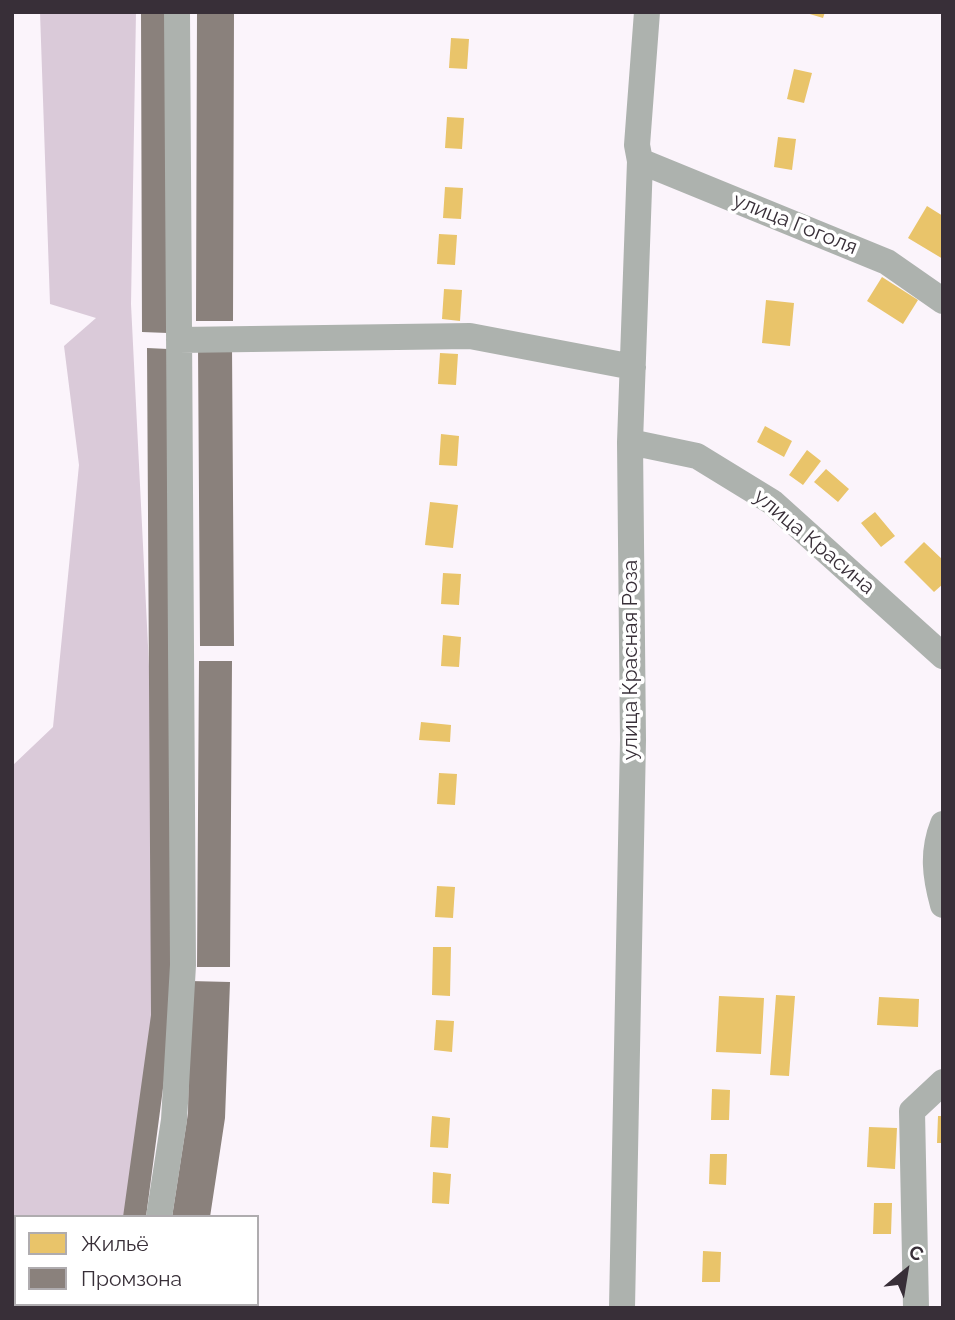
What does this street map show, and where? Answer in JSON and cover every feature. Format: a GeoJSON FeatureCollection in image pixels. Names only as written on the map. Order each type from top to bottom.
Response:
{"type":"FeatureCollection","features":[{"type":"Feature","properties":{"kind":"street"},"geometry":{"type":"LineString","coordinates":[[159,1215],[174,1120],[183,965],[177,12]]}},
{"type":"Feature","properties":{"kind":"street","name":"улица Красная Роза"},"geometry":{"type":"LineString","coordinates":[[622,1308],[633,740],[630,442],[640,161],[637,145],[647,12]]}},
{"type":"Feature","properties":{"kind":"street","name":"улица Гоголя"},"geometry":{"type":"LineString","coordinates":[[640,161],[887,261],[943,301]]}},
{"type":"Feature","properties":{"kind":"street"},"geometry":{"type":"LineString","coordinates":[[178,340],[470,336],[632,367]]}},
{"type":"Feature","properties":{"kind":"street","name":"улица Красина"},"geometry":{"type":"LineString","coordinates":[[630,442],[697,456],[772,502],[943,656]]}},
{"type":"Feature","properties":{"kind":"street"},"geometry":{"type":"LineString","coordinates":[[943,824],[936,841],[935,875],[943,905]]}},
{"type":"Feature","properties":{"kind":"street"},"geometry":{"type":"LineString","coordinates":[[916,1308],[912,1111],[943,1082]]}},
{"type":"Feature","properties":{"kind":"shaded area"},"geometry":{"type":"Polygon","coordinates":[[[40,12],[136,12],[131,304],[166,1008],[137,1215],[14,1215],[14,1306],[124,1308],[12,1308],[12,766],[53,727],[79,465],[64,346],[96,318],[50,304],[40,12]]]}},
{"type":"Feature","properties":{"kind":"building: Жильё"},"geometry":{"type":"Polygon","coordinates":[[[803,12],[825,12],[823,18],[803,12]]]}},
{"type":"Feature","properties":{"kind":"building: Жильё"},"geometry":{"type":"Polygon","coordinates":[[[451,38],[469,39],[467,69],[449,68],[451,38]]]}},
{"type":"Feature","properties":{"kind":"building: Жильё"},"geometry":{"type":"Polygon","coordinates":[[[794,69],[812,73],[804,103],[787,99],[794,69]]]}},
{"type":"Feature","properties":{"kind":"building: Жильё"},"geometry":{"type":"Polygon","coordinates":[[[447,117],[464,118],[462,149],[445,148],[447,117]]]}},
{"type":"Feature","properties":{"kind":"building: Жильё"},"geometry":{"type":"Polygon","coordinates":[[[778,137],[796,139],[792,170],[774,167],[778,137]]]}},
{"type":"Feature","properties":{"kind":"building: Жильё"},"geometry":{"type":"Polygon","coordinates":[[[445,187],[463,188],[461,219],[443,218],[445,187]]]}},
{"type":"Feature","properties":{"kind":"building: Жильё"},"geometry":{"type":"Polygon","coordinates":[[[927,206],[943,216],[943,259],[908,238],[927,206]]]}},
{"type":"Feature","properties":{"kind":"building: Жильё"},"geometry":{"type":"Polygon","coordinates":[[[439,234],[457,235],[455,265],[437,264],[439,234]]]}},
{"type":"Feature","properties":{"kind":"building: Жильё"},"geometry":{"type":"Polygon","coordinates":[[[882,277],[918,300],[903,324],[867,301],[882,277]]]}},
{"type":"Feature","properties":{"kind":"building: Жильё"},"geometry":{"type":"Polygon","coordinates":[[[444,289],[462,290],[460,321],[442,319],[444,289]]]}},
{"type":"Feature","properties":{"kind":"building: Жильё"},"geometry":{"type":"Polygon","coordinates":[[[766,300],[794,303],[790,346],[762,343],[766,300]]]}},
{"type":"Feature","properties":{"kind":"building: Жильё"},"geometry":{"type":"Polygon","coordinates":[[[440,353],[458,354],[456,385],[438,384],[440,353]]]}},
{"type":"Feature","properties":{"kind":"building: Жильё"},"geometry":{"type":"Polygon","coordinates":[[[765,426],[792,441],[784,457],[757,442],[765,426]]]}},
{"type":"Feature","properties":{"kind":"building: Жильё"},"geometry":{"type":"Polygon","coordinates":[[[441,434],[459,436],[457,466],[439,465],[441,434]]]}},
{"type":"Feature","properties":{"kind":"building: Жильё"},"geometry":{"type":"Polygon","coordinates":[[[807,450],[821,461],[803,485],[789,475],[807,450]]]}},
{"type":"Feature","properties":{"kind":"building: Жильё"},"geometry":{"type":"Polygon","coordinates":[[[826,469],[849,489],[838,502],[814,482],[826,469]]]}},
{"type":"Feature","properties":{"kind":"building: Жильё"},"geometry":{"type":"Polygon","coordinates":[[[430,502],[458,505],[453,548],[425,545],[430,502]]]}},
{"type":"Feature","properties":{"kind":"building: Жильё"},"geometry":{"type":"Polygon","coordinates":[[[875,512],[895,536],[881,547],[861,523],[875,512]]]}},
{"type":"Feature","properties":{"kind":"building: Жильё"},"geometry":{"type":"Polygon","coordinates":[[[924,542],[943,560],[943,584],[934,592],[904,562],[924,542]]]}},
{"type":"Feature","properties":{"kind":"building: Жильё"},"geometry":{"type":"Polygon","coordinates":[[[443,573],[461,574],[459,605],[441,604],[443,573]]]}},
{"type":"Feature","properties":{"kind":"building: Жильё"},"geometry":{"type":"Polygon","coordinates":[[[443,635],[461,637],[459,667],[441,666],[443,635]]]}},
{"type":"Feature","properties":{"kind":"building: Жильё"},"geometry":{"type":"Polygon","coordinates":[[[421,722],[451,725],[450,742],[419,740],[421,722]]]}},
{"type":"Feature","properties":{"kind":"building: Жильё"},"geometry":{"type":"Polygon","coordinates":[[[439,773],[457,774],[455,805],[437,804],[439,773]]]}},
{"type":"Feature","properties":{"kind":"building: Жильё"},"geometry":{"type":"Polygon","coordinates":[[[437,886],[455,887],[453,918],[435,917],[437,886]]]}},
{"type":"Feature","properties":{"kind":"building: Жильё"},"geometry":{"type":"Polygon","coordinates":[[[433,947],[451,947],[450,996],[432,995],[433,947]]]}},
{"type":"Feature","properties":{"kind":"building: Жильё"},"geometry":{"type":"Polygon","coordinates":[[[776,995],[795,996],[789,1076],[770,1075],[776,995]]]}},
{"type":"Feature","properties":{"kind":"building: Жильё"},"geometry":{"type":"Polygon","coordinates":[[[719,996],[764,998],[761,1054],[716,1052],[719,996]]]}},
{"type":"Feature","properties":{"kind":"building: Жильё"},"geometry":{"type":"Polygon","coordinates":[[[879,997],[919,999],[918,1027],[877,1025],[879,997]]]}},
{"type":"Feature","properties":{"kind":"building: Жильё"},"geometry":{"type":"Polygon","coordinates":[[[436,1020],[454,1021],[452,1052],[434,1050],[436,1020]]]}},
{"type":"Feature","properties":{"kind":"building: Жильё"},"geometry":{"type":"Polygon","coordinates":[[[712,1089],[730,1090],[729,1120],[711,1120],[712,1089]]]}},
{"type":"Feature","properties":{"kind":"building: Жильё"},"geometry":{"type":"Polygon","coordinates":[[[432,1116],[450,1118],[448,1148],[430,1147],[432,1116]]]}},
{"type":"Feature","properties":{"kind":"building: Жильё"},"geometry":{"type":"Polygon","coordinates":[[[938,1116],[943,1116],[943,1143],[937,1143],[938,1116]]]}},
{"type":"Feature","properties":{"kind":"building: Жильё"},"geometry":{"type":"Polygon","coordinates":[[[869,1127],[897,1128],[895,1169],[867,1167],[869,1127]]]}},
{"type":"Feature","properties":{"kind":"building: Жильё"},"geometry":{"type":"Polygon","coordinates":[[[710,1154],[727,1154],[726,1185],[709,1184],[710,1154]]]}},
{"type":"Feature","properties":{"kind":"building: Жильё"},"geometry":{"type":"Polygon","coordinates":[[[433,1172],[451,1174],[449,1204],[432,1203],[433,1172]]]}},
{"type":"Feature","properties":{"kind":"building: Жильё"},"geometry":{"type":"Polygon","coordinates":[[[874,1203],[892,1203],[891,1234],[873,1234],[874,1203]]]}},
{"type":"Feature","properties":{"kind":"building: Жильё"},"geometry":{"type":"Polygon","coordinates":[[[703,1251],[721,1252],[720,1282],[702,1282],[703,1251]]]}},
{"type":"Feature","properties":{"kind":"building: Промзона"},"geometry":{"type":"Polygon","coordinates":[[[141,12],[167,12],[168,333],[142,332],[141,12]]]}},
{"type":"Feature","properties":{"kind":"building: Промзона"},"geometry":{"type":"Polygon","coordinates":[[[197,12],[234,12],[233,321],[196,321],[197,12]]]}},
{"type":"Feature","properties":{"kind":"building: Промзона"},"geometry":{"type":"Polygon","coordinates":[[[198,346],[232,346],[234,646],[200,646],[198,346]]]}},
{"type":"Feature","properties":{"kind":"building: Промзона"},"geometry":{"type":"Polygon","coordinates":[[[147,348],[168,349],[173,968],[169,1043],[146,1215],[123,1215],[151,1015],[147,348]]]}},
{"type":"Feature","properties":{"kind":"building: Промзона"},"geometry":{"type":"Polygon","coordinates":[[[199,661],[232,661],[230,967],[197,967],[199,661]]]}},
{"type":"Feature","properties":{"kind":"building: Промзона"},"geometry":{"type":"Polygon","coordinates":[[[190,981],[230,982],[225,1118],[210,1215],[172,1215],[188,1113],[190,981]]]}},
{"type":"Feature","properties":{"kind":"building: Промзона"},"geometry":{"type":"Polygon","coordinates":[[[110,1306],[134,1306],[134,1308],[110,1306]]]}},
{"type":"Feature","properties":{"kind":"building: Промзона"},"geometry":{"type":"Polygon","coordinates":[[[160,1306],[194,1306],[194,1308],[160,1306]]]}}]}
